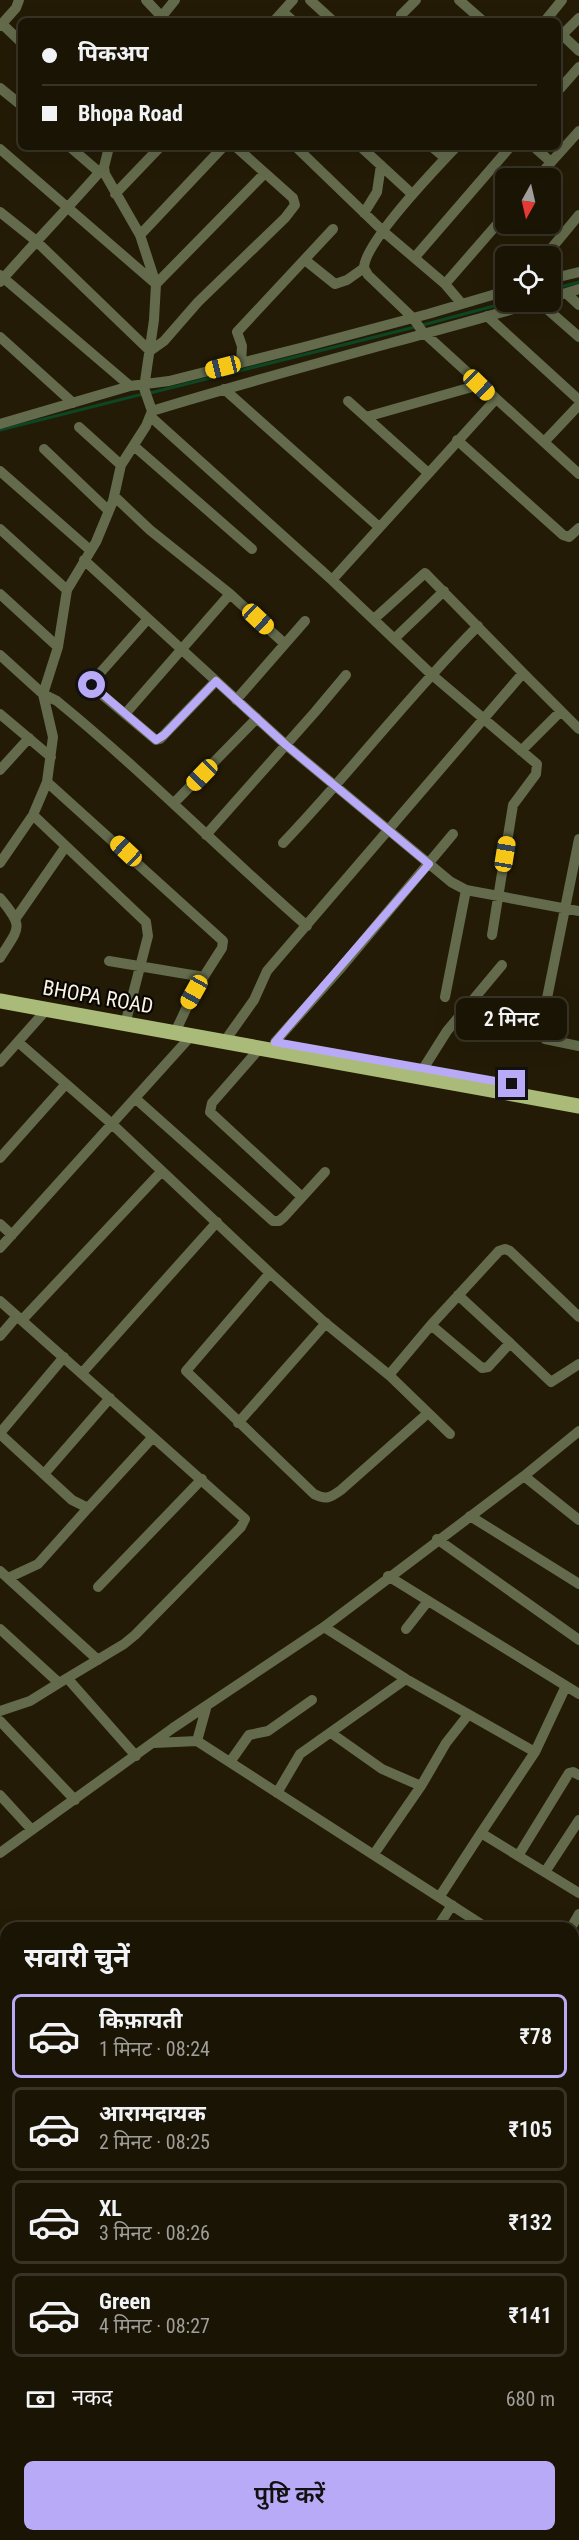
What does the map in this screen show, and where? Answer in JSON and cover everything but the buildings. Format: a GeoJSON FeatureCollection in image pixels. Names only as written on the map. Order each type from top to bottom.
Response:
{"type":"FeatureCollection","features":[{"type":"Feature","properties":{"kind":"main road","name":"BHOPA ROAD"},"geometry":{"type":"LineString","coordinates":[[0,994],[579,1096]]}},
{"type":"Feature","properties":{"kind":"main road","name":"BHOPA ROAD"},"geometry":{"type":"LineString","coordinates":[[0,1001],[579,1106]]}},
{"type":"Feature","properties":{"kind":"street"},"geometry":{"type":"LineString","coordinates":[[18,39],[1,25],[16,8],[19,0]]}},
{"type":"Feature","properties":{"kind":"street"},"geometry":{"type":"LineString","coordinates":[[146,0],[158,18]]}},
{"type":"Feature","properties":{"kind":"street"},"geometry":{"type":"LineString","coordinates":[[160,18],[175,0]]}},
{"type":"Feature","properties":{"kind":"street"},"geometry":{"type":"LineString","coordinates":[[277,18],[293,0]]}},
{"type":"Feature","properties":{"kind":"street"},"geometry":{"type":"LineString","coordinates":[[310,0],[330,18]]}},
{"type":"Feature","properties":{"kind":"street"},"geometry":{"type":"LineString","coordinates":[[401,18],[401,15],[416,0]]}},
{"type":"Feature","properties":{"kind":"street"},"geometry":{"type":"LineString","coordinates":[[459,0],[480,18]]}},
{"type":"Feature","properties":{"kind":"street"},"geometry":{"type":"LineString","coordinates":[[548,18],[562,0]]}},
{"type":"Feature","properties":{"kind":"street"},"geometry":{"type":"LineString","coordinates":[[282,12],[289,18]]}},
{"type":"Feature","properties":{"kind":"street"},"geometry":{"type":"LineString","coordinates":[[561,33],[579,18]]}},
{"type":"Feature","properties":{"kind":"street"},"geometry":{"type":"LineString","coordinates":[[561,37],[579,51]]}},
{"type":"Feature","properties":{"kind":"street"},"geometry":{"type":"LineString","coordinates":[[561,88],[579,67]]}},
{"type":"Feature","properties":{"kind":"street"},"geometry":{"type":"LineString","coordinates":[[0,88],[18,103]]}},
{"type":"Feature","properties":{"kind":"street"},"geometry":{"type":"LineString","coordinates":[[546,168],[579,131]]}},
{"type":"Feature","properties":{"kind":"street"},"geometry":{"type":"LineString","coordinates":[[0,149],[156,284]]}},
{"type":"Feature","properties":{"kind":"street"},"geometry":{"type":"LineString","coordinates":[[74,150],[101,169],[140,236],[156,284],[145,390],[151,414],[374,619],[430,674],[537,764],[538,770],[513,805],[492,935]]}},
{"type":"Feature","properties":{"kind":"street"},"geometry":{"type":"LineString","coordinates":[[108,150],[101,169],[68,208],[34,240],[1,278],[130,386],[145,390],[169,381],[241,363],[502,312]]}},
{"type":"Feature","properties":{"kind":"street"},"geometry":{"type":"LineString","coordinates":[[115,194],[157,150]]}},
{"type":"Feature","properties":{"kind":"street"},"geometry":{"type":"LineString","coordinates":[[140,236],[220,150]]}},
{"type":"Feature","properties":{"kind":"street"},"geometry":{"type":"LineString","coordinates":[[150,351],[164,341],[198,302],[285,218],[295,205],[293,198],[239,150]]}},
{"type":"Feature","properties":{"kind":"street"},"geometry":{"type":"LineString","coordinates":[[299,150],[384,232],[445,284],[462,303]]}},
{"type":"Feature","properties":{"kind":"street"},"geometry":{"type":"LineString","coordinates":[[364,150],[412,194]]}},
{"type":"Feature","properties":{"kind":"street"},"geometry":{"type":"LineString","coordinates":[[436,150],[445,158]]}},
{"type":"Feature","properties":{"kind":"street"},"geometry":{"type":"LineString","coordinates":[[304,260],[335,284],[347,280],[363,268],[367,254],[412,194],[453,150]]}},
{"type":"Feature","properties":{"kind":"street"},"geometry":{"type":"LineString","coordinates":[[415,257],[507,150]]}},
{"type":"Feature","properties":{"kind":"street"},"geometry":{"type":"LineString","coordinates":[[537,150],[551,162]]}},
{"type":"Feature","properties":{"kind":"street"},"geometry":{"type":"LineString","coordinates":[[364,213],[377,192],[381,165]]}},
{"type":"Feature","properties":{"kind":"street"},"geometry":{"type":"LineString","coordinates":[[156,284],[264,174]]}},
{"type":"Feature","properties":{"kind":"street"},"geometry":{"type":"LineString","coordinates":[[0,212],[34,240],[150,351]]}},
{"type":"Feature","properties":{"kind":"street"},"geometry":{"type":"LineString","coordinates":[[553,246],[579,215]]}},
{"type":"Feature","properties":{"kind":"street"},"geometry":{"type":"LineString","coordinates":[[445,284],[495,227]]}},
{"type":"Feature","properties":{"kind":"street"},"geometry":{"type":"LineString","coordinates":[[241,363],[242,346],[237,332],[333,230]]}},
{"type":"Feature","properties":{"kind":"street"},"geometry":{"type":"LineString","coordinates":[[363,268],[479,385],[545,441],[579,474]]}},
{"type":"Feature","properties":{"kind":"street"},"geometry":{"type":"LineString","coordinates":[[561,273],[579,272]]}},
{"type":"Feature","properties":{"kind":"street"},"geometry":{"type":"LineString","coordinates":[[561,295],[579,289]]}},
{"type":"Feature","properties":{"kind":"street"},"geometry":{"type":"LineString","coordinates":[[566,293],[579,305]]}},
{"type":"Feature","properties":{"kind":"street"},"geometry":{"type":"LineString","coordinates":[[0,862],[33,815],[47,782],[52,727],[43,694],[58,647],[67,590],[109,511],[121,465],[151,414],[420,327],[462,303],[495,294]]}},
{"type":"Feature","properties":{"kind":"street"},"geometry":{"type":"LineString","coordinates":[[550,312],[579,337]]}},
{"type":"Feature","properties":{"kind":"street"},"geometry":{"type":"LineString","coordinates":[[487,316],[579,400]]}},
{"type":"Feature","properties":{"kind":"street"},"geometry":{"type":"LineString","coordinates":[[0,337],[73,404]]}},
{"type":"Feature","properties":{"kind":"street"},"geometry":{"type":"LineString","coordinates":[[366,417],[479,385]]}},
{"type":"Feature","properties":{"kind":"street"},"geometry":{"type":"LineString","coordinates":[[0,424],[130,386]]}},
{"type":"Feature","properties":{"kind":"street"},"geometry":{"type":"LineString","coordinates":[[224,389],[379,527]]}},
{"type":"Feature","properties":{"kind":"street"},"geometry":{"type":"LineString","coordinates":[[348,400],[427,472]]}},
{"type":"Feature","properties":{"kind":"street"},"geometry":{"type":"LineString","coordinates":[[332,580],[427,472],[495,400]]}},
{"type":"Feature","properties":{"kind":"street"},"geometry":{"type":"LineString","coordinates":[[545,441],[579,405]]}},
{"type":"Feature","properties":{"kind":"street"},"geometry":{"type":"LineString","coordinates":[[79,428],[121,465]]}},
{"type":"Feature","properties":{"kind":"street"},"geometry":{"type":"LineString","coordinates":[[457,440],[563,535],[569,537],[579,528]]}},
{"type":"Feature","properties":{"kind":"street"},"geometry":{"type":"LineString","coordinates":[[134,446],[252,549]]}},
{"type":"Feature","properties":{"kind":"street"},"geometry":{"type":"LineString","coordinates":[[44,449],[109,511]]}},
{"type":"Feature","properties":{"kind":"street"},"geometry":{"type":"LineString","coordinates":[[0,471],[90,550]]}},
{"type":"Feature","properties":{"kind":"street"},"geometry":{"type":"LineString","coordinates":[[114,496],[150,530],[230,594],[285,644]]}},
{"type":"Feature","properties":{"kind":"street"},"geometry":{"type":"LineString","coordinates":[[0,529],[67,590]]}},
{"type":"Feature","properties":{"kind":"street"},"geometry":{"type":"LineString","coordinates":[[84,560],[286,745],[451,882],[466,890],[579,911]]}},
{"type":"Feature","properties":{"kind":"street"},"geometry":{"type":"LineString","coordinates":[[374,619],[421,575],[428,575],[579,729]]}},
{"type":"Feature","properties":{"kind":"street"},"geometry":{"type":"LineString","coordinates":[[394,639],[444,591]]}},
{"type":"Feature","properties":{"kind":"street"},"geometry":{"type":"LineString","coordinates":[[0,594],[58,647]]}},
{"type":"Feature","properties":{"kind":"street"},"geometry":{"type":"LineString","coordinates":[[125,714],[230,594]]}},
{"type":"Feature","properties":{"kind":"street"},"geometry":{"type":"LineString","coordinates":[[147,620],[92,682],[94,688],[151,738],[160,739],[216,681]]}},
{"type":"Feature","properties":{"kind":"street"},"geometry":{"type":"LineString","coordinates":[[236,700],[305,621]]}},
{"type":"Feature","properties":{"kind":"street"},"geometry":{"type":"LineString","coordinates":[[283,843],[336,787],[430,674],[478,626]]}},
{"type":"Feature","properties":{"kind":"street"},"geometry":{"type":"LineString","coordinates":[[0,655],[43,694],[62,705],[174,803],[239,867],[307,926]]}},
{"type":"Feature","properties":{"kind":"street"},"geometry":{"type":"LineString","coordinates":[[229,1035],[254,1000],[267,971],[523,673]]}},
{"type":"Feature","properties":{"kind":"street"},"geometry":{"type":"LineString","coordinates":[[206,835],[346,675]]}},
{"type":"Feature","properties":{"kind":"street"},"geometry":{"type":"LineString","coordinates":[[521,751],[561,711]]}},
{"type":"Feature","properties":{"kind":"street"},"geometry":{"type":"LineString","coordinates":[[0,714],[51,757]]}},
{"type":"Feature","properties":{"kind":"street"},"geometry":{"type":"LineString","coordinates":[[174,803],[257,718]]}},
{"type":"Feature","properties":{"kind":"street"},"geometry":{"type":"LineString","coordinates":[[0,770],[29,738]]}},
{"type":"Feature","properties":{"kind":"street"},"geometry":{"type":"LineString","coordinates":[[47,782],[223,941],[222,948],[183,1011],[178,1026]]}},
{"type":"Feature","properties":{"kind":"street"},"geometry":{"type":"LineString","coordinates":[[33,815],[146,922],[148,936],[127,1017]]}},
{"type":"Feature","properties":{"kind":"street"},"geometry":{"type":"LineString","coordinates":[[275,1042],[453,834]]}},
{"type":"Feature","properties":{"kind":"street"},"geometry":{"type":"LineString","coordinates":[[541,1037],[579,839]]}},
{"type":"Feature","properties":{"kind":"street"},"geometry":{"type":"LineString","coordinates":[[0,958],[14,935],[16,918],[66,846]]}},
{"type":"Feature","properties":{"kind":"street"},"geometry":{"type":"LineString","coordinates":[[445,997],[466,890]]}},
{"type":"Feature","properties":{"kind":"street"},"geometry":{"type":"LineString","coordinates":[[0,898],[16,918]]}},
{"type":"Feature","properties":{"kind":"street"},"geometry":{"type":"LineString","coordinates":[[109,961],[204,977]]}},
{"type":"Feature","properties":{"kind":"street"},"geometry":{"type":"LineString","coordinates":[[423,1069],[447,1030],[502,965]]}},
{"type":"Feature","properties":{"kind":"street"},"geometry":{"type":"LineString","coordinates":[[0,1062],[47,1009]]}},
{"type":"Feature","properties":{"kind":"street"},"geometry":{"type":"LineString","coordinates":[[491,1029],[579,1046]]}},
{"type":"Feature","properties":{"kind":"street"},"geometry":{"type":"LineString","coordinates":[[0,1248],[191,1036]]}},
{"type":"Feature","properties":{"kind":"street"},"geometry":{"type":"LineString","coordinates":[[18,1042],[112,1124],[270,1273],[389,1376],[450,1434]]}},
{"type":"Feature","properties":{"kind":"street"},"geometry":{"type":"LineString","coordinates":[[260,1048],[212,1103],[210,1112],[302,1197]]}},
{"type":"Feature","properties":{"kind":"street"},"geometry":{"type":"LineString","coordinates":[[0,1158],[65,1084]]}},
{"type":"Feature","properties":{"kind":"street"},"geometry":{"type":"LineString","coordinates":[[136,1099],[273,1221],[279,1221],[284,1217],[325,1172]]}},
{"type":"Feature","properties":{"kind":"street"},"geometry":{"type":"LineString","coordinates":[[0,1336],[161,1172]]}},
{"type":"Feature","properties":{"kind":"street"},"geometry":{"type":"LineString","coordinates":[[82,1373],[217,1222]]}},
{"type":"Feature","properties":{"kind":"street"},"geometry":{"type":"LineString","coordinates":[[0,1224],[12,1235]]}},
{"type":"Feature","properties":{"kind":"street"},"geometry":{"type":"LineString","coordinates":[[389,1376],[458,1295],[499,1251],[505,1249],[510,1251],[579,1317]]}},
{"type":"Feature","properties":{"kind":"street"},"geometry":{"type":"LineString","coordinates":[[270,1273],[186,1371],[314,1494],[325,1499],[331,1498],[428,1413]]}},
{"type":"Feature","properties":{"kind":"street"},"geometry":{"type":"LineString","coordinates":[[458,1295],[551,1382],[579,1364]]}},
{"type":"Feature","properties":{"kind":"street"},"geometry":{"type":"LineString","coordinates":[[0,1301],[243,1515],[244,1523],[135,1635],[30,1701],[0,1711]]}},
{"type":"Feature","properties":{"kind":"street"},"geometry":{"type":"LineString","coordinates":[[238,1423],[326,1323]]}},
{"type":"Feature","properties":{"kind":"street"},"geometry":{"type":"LineString","coordinates":[[431,1325],[482,1368],[488,1366],[510,1343]]}},
{"type":"Feature","properties":{"kind":"street"},"geometry":{"type":"LineString","coordinates":[[64,1357],[0,1433],[72,1500],[88,1508]]}},
{"type":"Feature","properties":{"kind":"street"},"geometry":{"type":"LineString","coordinates":[[44,1474],[110,1398]]}},
{"type":"Feature","properties":{"kind":"street"},"geometry":{"type":"LineString","coordinates":[[0,1853],[207,1705],[324,1626],[437,1539],[524,1476],[579,1431]]}},
{"type":"Feature","properties":{"kind":"street"},"geometry":{"type":"LineString","coordinates":[[98,1660],[4,1575],[38,1564],[153,1437]]}},
{"type":"Feature","properties":{"kind":"street"},"geometry":{"type":"LineString","coordinates":[[524,1476],[579,1520]]}},
{"type":"Feature","properties":{"kind":"street"},"geometry":{"type":"LineString","coordinates":[[98,1587],[202,1479]]}},
{"type":"Feature","properties":{"kind":"street"},"geometry":{"type":"LineString","coordinates":[[470,1516],[579,1584]]}},
{"type":"Feature","properties":{"kind":"street"},"geometry":{"type":"LineString","coordinates":[[437,1539],[579,1640]]}},
{"type":"Feature","properties":{"kind":"street"},"geometry":{"type":"LineString","coordinates":[[388,1576],[579,1694]]}},
{"type":"Feature","properties":{"kind":"street"},"geometry":{"type":"LineString","coordinates":[[406,1629],[428,1601]]}},
{"type":"Feature","properties":{"kind":"street"},"geometry":{"type":"LineString","coordinates":[[324,1626],[406,1679],[535,1752]]}},
{"type":"Feature","properties":{"kind":"street"},"geometry":{"type":"LineString","coordinates":[[0,1629],[63,1681],[136,1756]]}},
{"type":"Feature","properties":{"kind":"street"},"geometry":{"type":"LineString","coordinates":[[277,1793],[297,1757],[406,1679]]}},
{"type":"Feature","properties":{"kind":"street"},"geometry":{"type":"LineString","coordinates":[[440,1896],[535,1752],[566,1686]]}},
{"type":"Feature","properties":{"kind":"street"},"geometry":{"type":"LineString","coordinates":[[230,1762],[249,1735],[268,1731],[312,1700]]}},
{"type":"Feature","properties":{"kind":"street"},"geometry":{"type":"LineString","coordinates":[[198,1741],[207,1705]]}},
{"type":"Feature","properties":{"kind":"street"},"geometry":{"type":"LineString","coordinates":[[374,1854],[421,1786],[446,1743],[468,1715]]}},
{"type":"Feature","properties":{"kind":"street"},"geometry":{"type":"LineString","coordinates":[[0,1721],[75,1800]]}},
{"type":"Feature","properties":{"kind":"street"},"geometry":{"type":"LineString","coordinates":[[332,1733],[382,1769],[421,1786]]}},
{"type":"Feature","properties":{"kind":"street"},"geometry":{"type":"LineString","coordinates":[[154,1743],[198,1741],[479,1922]]}},
{"type":"Feature","properties":{"kind":"street"},"geometry":{"type":"LineString","coordinates":[[518,1856],[569,1773],[579,1775]]}},
{"type":"Feature","properties":{"kind":"street"},"geometry":{"type":"LineString","coordinates":[[0,1795],[32,1830]]}},
{"type":"Feature","properties":{"kind":"street"},"geometry":{"type":"LineString","coordinates":[[545,1872],[579,1820]]}},
{"type":"Feature","properties":{"kind":"street"},"geometry":{"type":"LineString","coordinates":[[481,1833],[575,1891],[579,1877]]}},
{"type":"Feature","properties":{"kind":"street"},"geometry":{"type":"LineString","coordinates":[[441,1922],[452,1905]]}},
{"type":"Feature","properties":{"kind":"waterway"},"geometry":{"type":"LineString","coordinates":[[561,287],[579,282]]}},
{"type":"Feature","properties":{"kind":"waterway"},"geometry":{"type":"LineString","coordinates":[[150,393],[495,306]]}},
{"type":"Feature","properties":{"kind":"waterway"},"geometry":{"type":"LineString","coordinates":[[0,430],[143,394]]}},
{"type":"Feature","properties":{"kind":"route"},"geometry":{"type":"LineString","coordinates":[[92,685],[156,740],[160,739],[216,681],[286,745],[429,864],[275,1042],[512,1084]]}}]}
